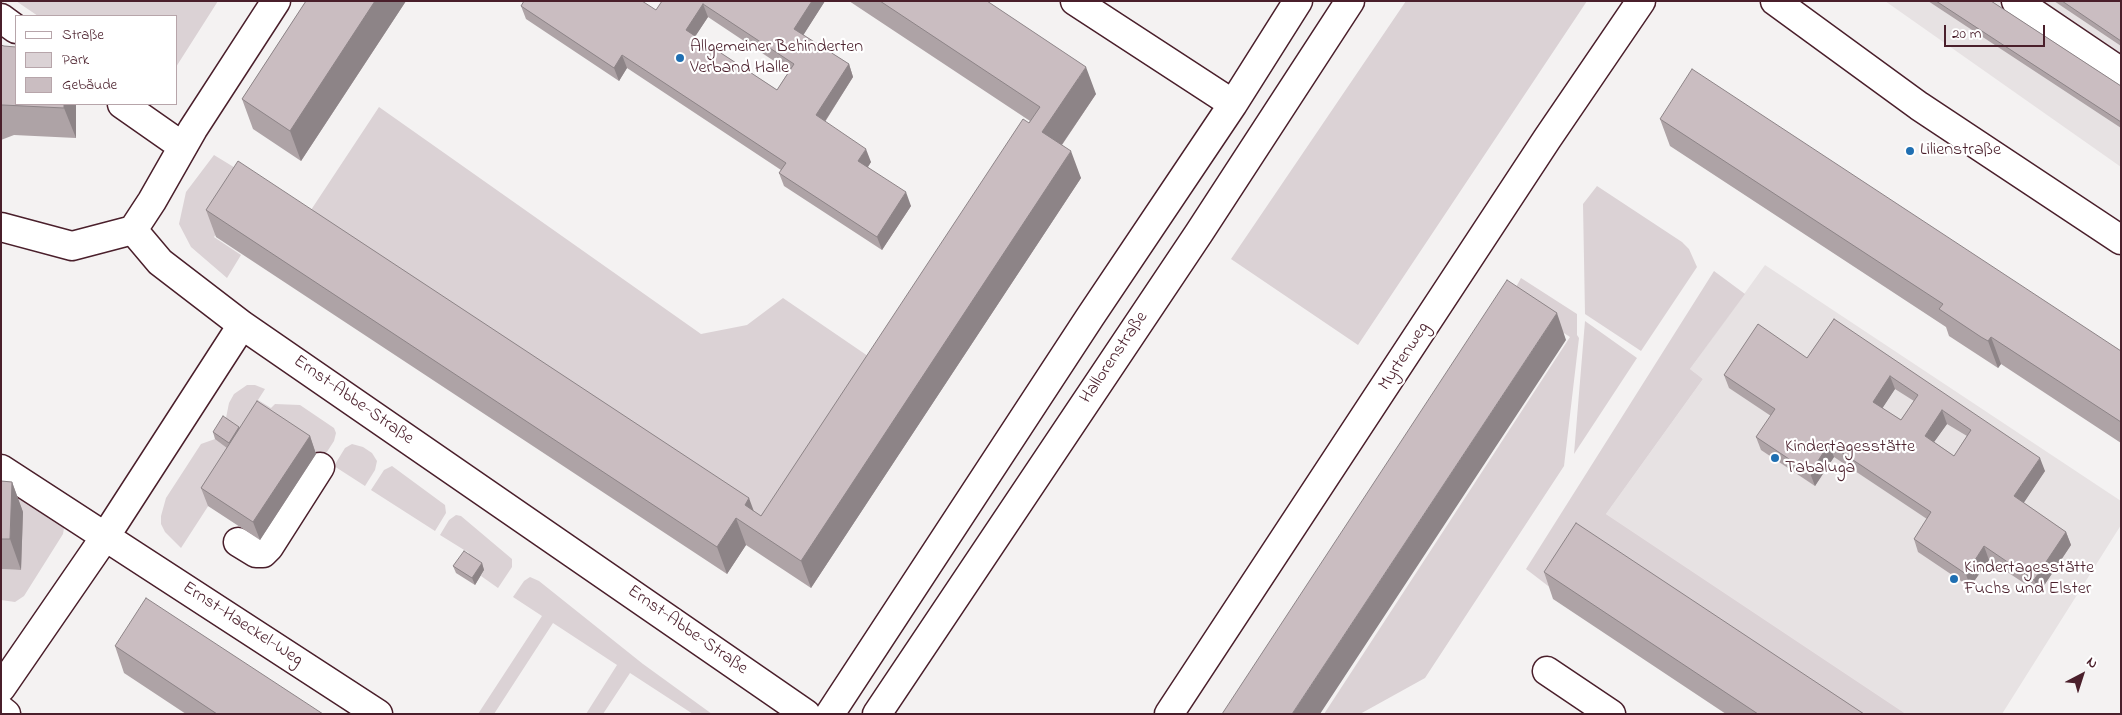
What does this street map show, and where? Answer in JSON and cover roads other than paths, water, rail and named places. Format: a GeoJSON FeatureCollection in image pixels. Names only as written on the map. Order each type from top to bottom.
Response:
{"type":"FeatureCollection","features":[{"type":"Feature","properties":{"kind":"street"},"geometry":{"type":"LineString","coordinates":[[1,227],[72,246],[133,230],[152,201],[182,146],[276,1]]}},
{"type":"Feature","properties":{"kind":"street"},"geometry":{"type":"LineString","coordinates":[[1075,1],[1233,104]]}},
{"type":"Feature","properties":{"kind":"street"},"geometry":{"type":"LineString","coordinates":[[830,714],[1090,317],[1233,104],[1298,1]]}},
{"type":"Feature","properties":{"kind":"street","name":"Hallorenstraße"},"geometry":{"type":"LineString","coordinates":[[877,714],[1199,233],[1350,1]]}},
{"type":"Feature","properties":{"kind":"street","name":"Myrtenweg"},"geometry":{"type":"LineString","coordinates":[[1169,714],[1547,139],[1641,1]]}},
{"type":"Feature","properties":{"kind":"street"},"geometry":{"type":"LineString","coordinates":[[1775,1],[1919,106],[2121,240]]}},
{"type":"Feature","properties":{"kind":"street"},"geometry":{"type":"LineString","coordinates":[[2016,1],[2121,72]]}},
{"type":"Feature","properties":{"kind":"street"},"geometry":{"type":"LineString","coordinates":[[1,18],[15,28]]}},
{"type":"Feature","properties":{"kind":"street"},"geometry":{"type":"LineString","coordinates":[[123,105],[182,146]]}},
{"type":"Feature","properties":{"kind":"street","name":"Ernst-Abbe-Straße"},"geometry":{"type":"LineString","coordinates":[[133,230],[160,262],[242,326],[806,714]]}},
{"type":"Feature","properties":{"kind":"street"},"geometry":{"type":"LineString","coordinates":[[1,688],[105,537],[242,326]]}},
{"type":"Feature","properties":{"kind":"street"},"geometry":{"type":"LineString","coordinates":[[238,542],[256,553],[263,553],[269,547],[320,467]]}},
{"type":"Feature","properties":{"kind":"street","name":"Ernst-Haeckel-Weg"},"geometry":{"type":"LineString","coordinates":[[1,469],[378,714]]}},
{"type":"Feature","properties":{"kind":"street"},"geometry":{"type":"LineString","coordinates":[[1547,671],[1611,714]]}},
{"type":"Feature","properties":{"kind":"street"},"geometry":{"type":"LineString","coordinates":[[1,710],[6,714]]}},
{"type":"Feature","properties":{"kind":"place","name":"Allgemeiner Behinderten Verband Halle"},"geometry":{"type":"Point","coordinates":[680,58]}},
{"type":"Feature","properties":{"kind":"place","name":"Lilienstraße"},"geometry":{"type":"Point","coordinates":[1910,151]}},
{"type":"Feature","properties":{"kind":"place","name":"Kindertagesstätte Tabaluga"},"geometry":{"type":"Point","coordinates":[1775,458]}},
{"type":"Feature","properties":{"kind":"place","name":"Kindertagesstätte Fuchs und Elster"},"geometry":{"type":"Point","coordinates":[1954,579]}}]}
